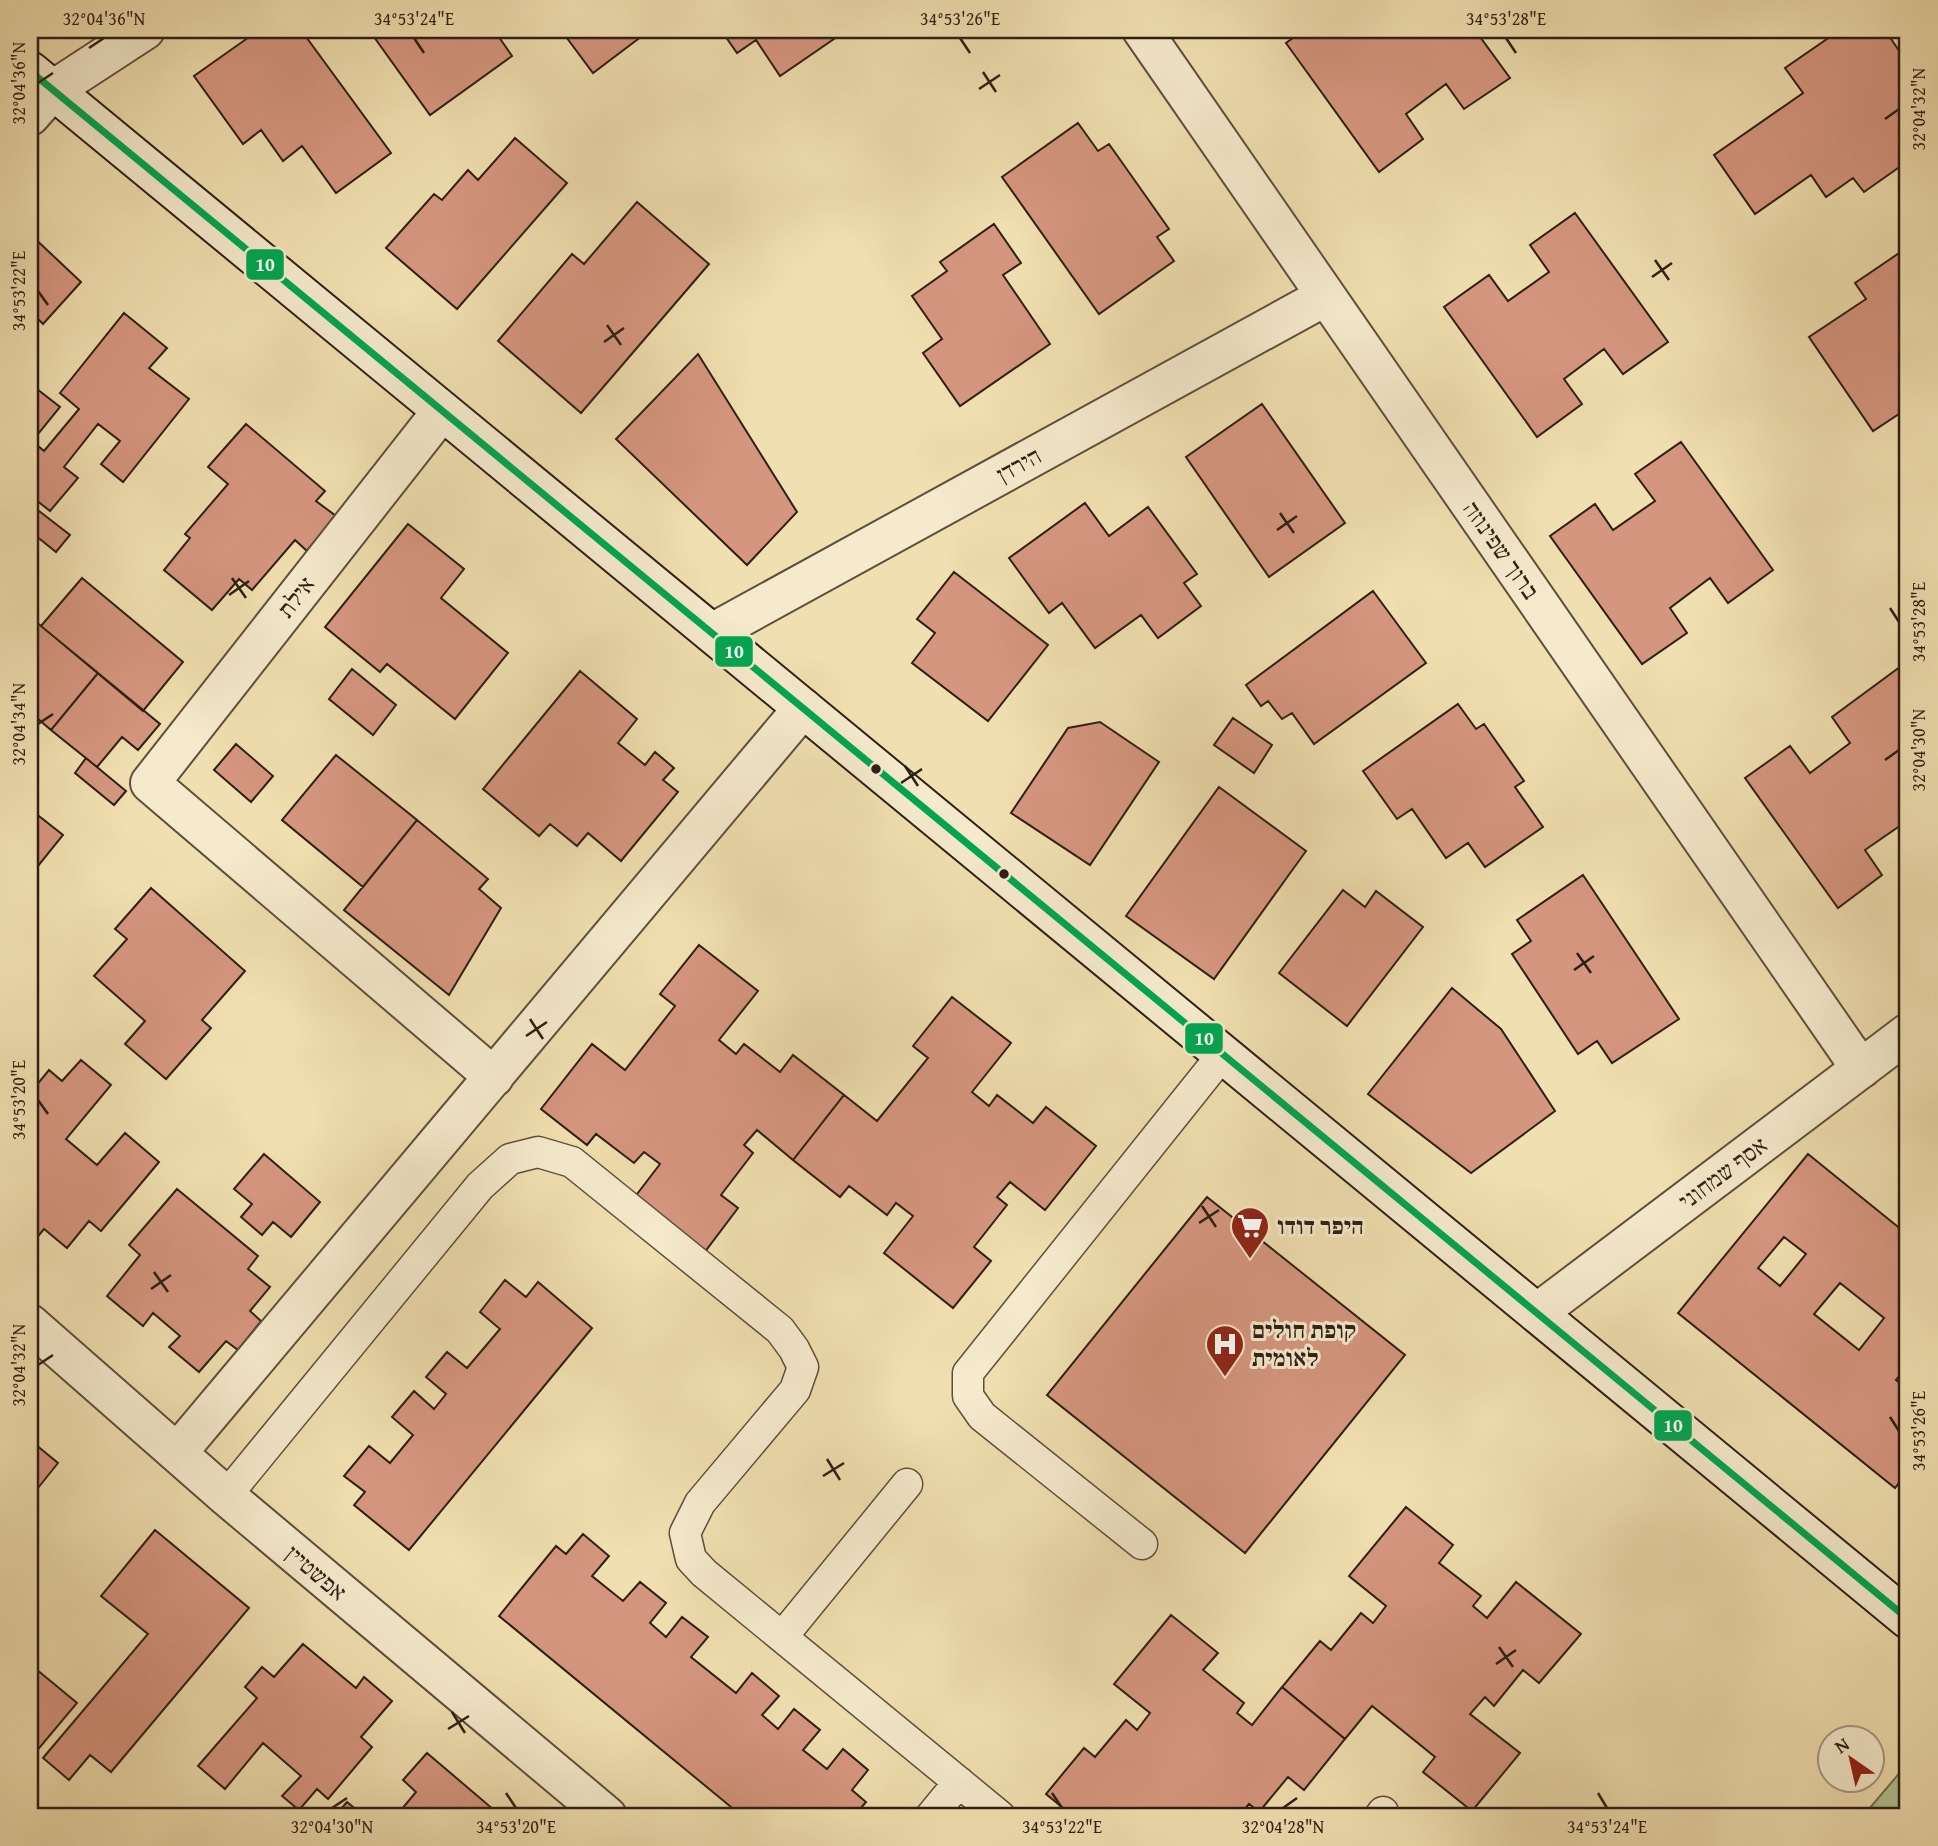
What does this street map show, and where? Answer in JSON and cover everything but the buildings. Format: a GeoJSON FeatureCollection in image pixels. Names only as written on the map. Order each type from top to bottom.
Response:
{"type":"FeatureCollection","features":[{"type":"Feature","properties":{"kind":"street"},"geometry":{"type":"LineString","coordinates":[[145,30],[37,92],[442,411],[1908,1619]]}},
{"type":"Feature","properties":{"kind":"street","name":"ברוך שפינוזה"},"geometry":{"type":"LineString","coordinates":[[1142,30],[1861,1069]]}},
{"type":"Feature","properties":{"kind":"street","name":"הירדן"},"geometry":{"type":"LineString","coordinates":[[712,633],[1326,296]]}},
{"type":"Feature","properties":{"kind":"street","name":"אילת"},"geometry":{"type":"LineString","coordinates":[[442,411],[150,783],[494,1077]]}},
{"type":"Feature","properties":{"kind":"street"},"geometry":{"type":"LineString","coordinates":[[177,1453],[803,708]]}},
{"type":"Feature","properties":{"kind":"street","name":"אסף שמחוני"},"geometry":{"type":"LineString","coordinates":[[1537,1313],[1908,1033]]}},
{"type":"Feature","properties":{"kind":"street","name":"אפשטיין"},"geometry":{"type":"LineString","coordinates":[[30,1324],[226,1496],[607,1816]]}},
{"type":"Feature","properties":{"kind":"lane"},"geometry":{"type":"LineString","coordinates":[[1142,1544],[982,1416],[968,1396],[968,1373],[1223,1054]]}},
{"type":"Feature","properties":{"kind":"lane"},"geometry":{"type":"LineString","coordinates":[[226,1496],[480,1186],[510,1159],[538,1152],[572,1162],[780,1330],[803,1367],[795,1390],[700,1503],[685,1533],[691,1559],[704,1573],[1000,1816]]}},
{"type":"Feature","properties":{"kind":"lane"},"geometry":{"type":"LineString","coordinates":[[782,1637],[907,1484]]}},
{"type":"Feature","properties":{"kind":"lane"},"geometry":{"type":"LineString","coordinates":[[931,1816],[958,1782]]}},
{"type":"Feature","properties":{"kind":"green space"},"geometry":{"type":"Polygon","coordinates":[[[1908,1763],[1908,1816],[1863,1816],[1882,1794],[1885,1794],[1885,1790],[1908,1763]]]}},
{"type":"Feature","properties":{"kind":"transit line","name":"10"},"geometry":{"type":"LineString","coordinates":[[30,71],[1908,1619]]}},
{"type":"Feature","properties":{"kind":"place","name":"היפר דודו"},"geometry":{"type":"Point","coordinates":[1250,1260]}},
{"type":"Feature","properties":{"kind":"place","name":"קופת חולים לאומית"},"geometry":{"type":"Point","coordinates":[1225,1378]}}]}
